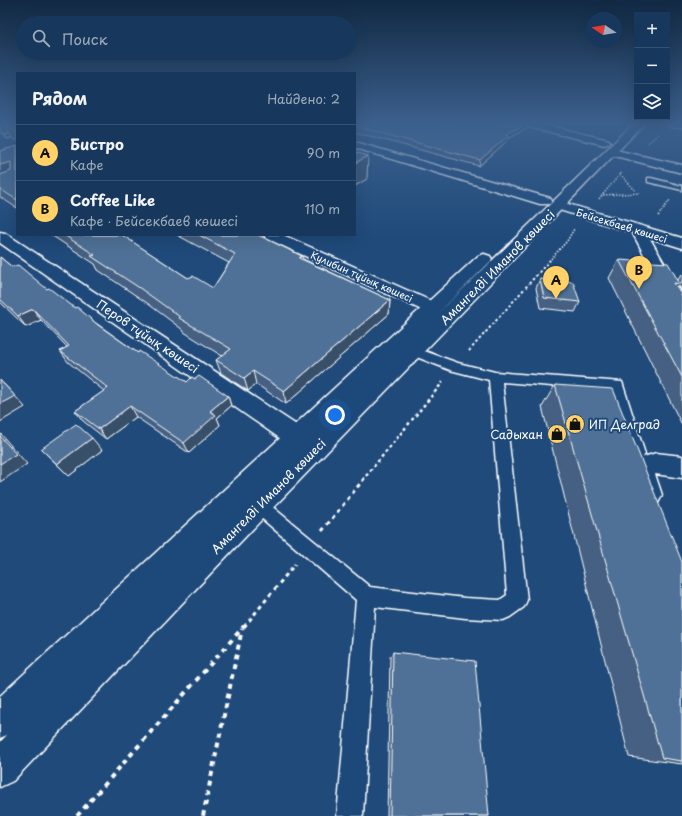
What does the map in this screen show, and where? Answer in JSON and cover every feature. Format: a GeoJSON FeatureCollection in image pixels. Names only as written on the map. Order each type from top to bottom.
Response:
{"type":"FeatureCollection","features":[{"type":"Feature","properties":{"kind":"main road","name":"Бейсекбаев көшесі"},"geometry":{"type":"LineString","coordinates":[[413,162],[682,243]]}},
{"type":"Feature","properties":{"kind":"main road","name":"Амангелді Иманов көшесі"},"geometry":{"type":"LineString","coordinates":[[0,768],[413,351],[552,203],[593,162]]}},
{"type":"Feature","properties":{"kind":"main road"},"geometry":{"type":"LineString","coordinates":[[659,162],[682,169]]}},
{"type":"Feature","properties":{"kind":"main road","name":"Амангелді Иманов көшесі"},"geometry":{"type":"LineString","coordinates":[[0,720],[432,308],[552,203]]}},
{"type":"Feature","properties":{"kind":"main road"},"geometry":{"type":"LineString","coordinates":[[638,230],[682,309]]}},
{"type":"Feature","properties":{"kind":"main road","name":"Перов тұйық көшесі"},"geometry":{"type":"LineString","coordinates":[[0,236],[296,437]]}},
{"type":"Feature","properties":{"kind":"main road","name":"Кулибин тұйық көшесі"},"geometry":{"type":"LineString","coordinates":[[273,236],[432,308]]}},
{"type":"Feature","properties":{"kind":"main road"},"geometry":{"type":"LineString","coordinates":[[658,518],[641,469],[656,463],[682,467]]}},
{"type":"Feature","properties":{"kind":"lane"},"geometry":{"type":"LineString","coordinates":[[651,180],[682,188]]}},
{"type":"Feature","properties":{"kind":"lane"},"geometry":{"type":"LineString","coordinates":[[413,351],[455,367],[495,377],[617,386],[641,469]]}},
{"type":"Feature","properties":{"kind":"lane"},"geometry":{"type":"LineString","coordinates":[[258,506],[366,596],[465,608],[503,610],[517,600],[495,377]]}},
{"type":"Feature","properties":{"kind":"lane"},"geometry":{"type":"LineString","coordinates":[[350,816],[366,596]]}},
{"type":"Feature","properties":{"kind":"path"},"geometry":{"type":"LineString","coordinates":[[620,174],[638,193]]}},
{"type":"Feature","properties":{"kind":"path"},"geometry":{"type":"LineString","coordinates":[[77,816],[242,629],[455,367],[567,241],[575,227]]}},
{"type":"Feature","properties":{"kind":"path"},"geometry":{"type":"LineString","coordinates":[[203,816],[242,629]]}},
{"type":"Feature","properties":{"kind":"building"},"geometry":{"type":"Polygon","coordinates":[[[0,162],[11,162],[0,165],[0,162]]]}},
{"type":"Feature","properties":{"kind":"building"},"geometry":{"type":"Polygon","coordinates":[[[11,162],[16,162],[16,199],[0,189],[0,175],[11,171],[11,162]]]}},
{"type":"Feature","properties":{"kind":"building"},"geometry":{"type":"Polygon","coordinates":[[[66,236],[124,236],[188,278],[193,276],[213,288],[235,254],[201,236],[260,236],[302,256],[299,258],[390,300],[284,391],[253,371],[244,378],[216,360],[231,349],[179,318],[180,317],[141,289],[91,256],[95,255],[66,236]]]}},
{"type":"Feature","properties":{"kind":"building"},"geometry":{"type":"Polygon","coordinates":[[[0,257],[12,267],[18,265],[47,289],[49,288],[75,308],[77,307],[98,325],[138,353],[139,351],[187,382],[192,377],[195,379],[199,376],[228,396],[210,411],[216,415],[184,443],[130,406],[99,429],[75,411],[108,388],[60,351],[69,346],[33,309],[18,316],[0,299],[0,257]]]}},
{"type":"Feature","properties":{"kind":"building"},"geometry":{"type":"Polygon","coordinates":[[[619,260],[668,263],[680,284],[674,283],[682,296],[682,377],[619,260]]]}},
{"type":"Feature","properties":{"kind":"building"},"geometry":{"type":"Polygon","coordinates":[[[540,279],[573,282],[580,302],[544,298],[540,279]]]}},
{"type":"Feature","properties":{"kind":"building"},"geometry":{"type":"Polygon","coordinates":[[[0,380],[15,396],[0,404],[0,380]]]}},
{"type":"Feature","properties":{"kind":"building"},"geometry":{"type":"Polygon","coordinates":[[[555,385],[613,389],[682,562],[682,761],[662,758],[555,385]]]}},
{"type":"Feature","properties":{"kind":"building"},"geometry":{"type":"Polygon","coordinates":[[[76,424],[92,438],[57,464],[41,449],[76,424]]]}},
{"type":"Feature","properties":{"kind":"building"},"geometry":{"type":"Polygon","coordinates":[[[0,436],[16,454],[0,464],[0,436]]]}},
{"type":"Feature","properties":{"kind":"building"},"geometry":{"type":"Polygon","coordinates":[[[393,652],[475,661],[489,816],[390,816],[393,652]]]}},
{"type":"Feature","properties":{"kind":"place","name":"Coffee Like"},"geometry":{"type":"Point","coordinates":[639,289]}},
{"type":"Feature","properties":{"kind":"place","name":"Бистро"},"geometry":{"type":"Point","coordinates":[556,299]}},
{"type":"Feature","properties":{"kind":"place","name":"ИП Делград"},"geometry":{"type":"Point","coordinates":[575,424]}},
{"type":"Feature","properties":{"kind":"place","name":"Садыхан"},"geometry":{"type":"Point","coordinates":[557,434]}}]}
